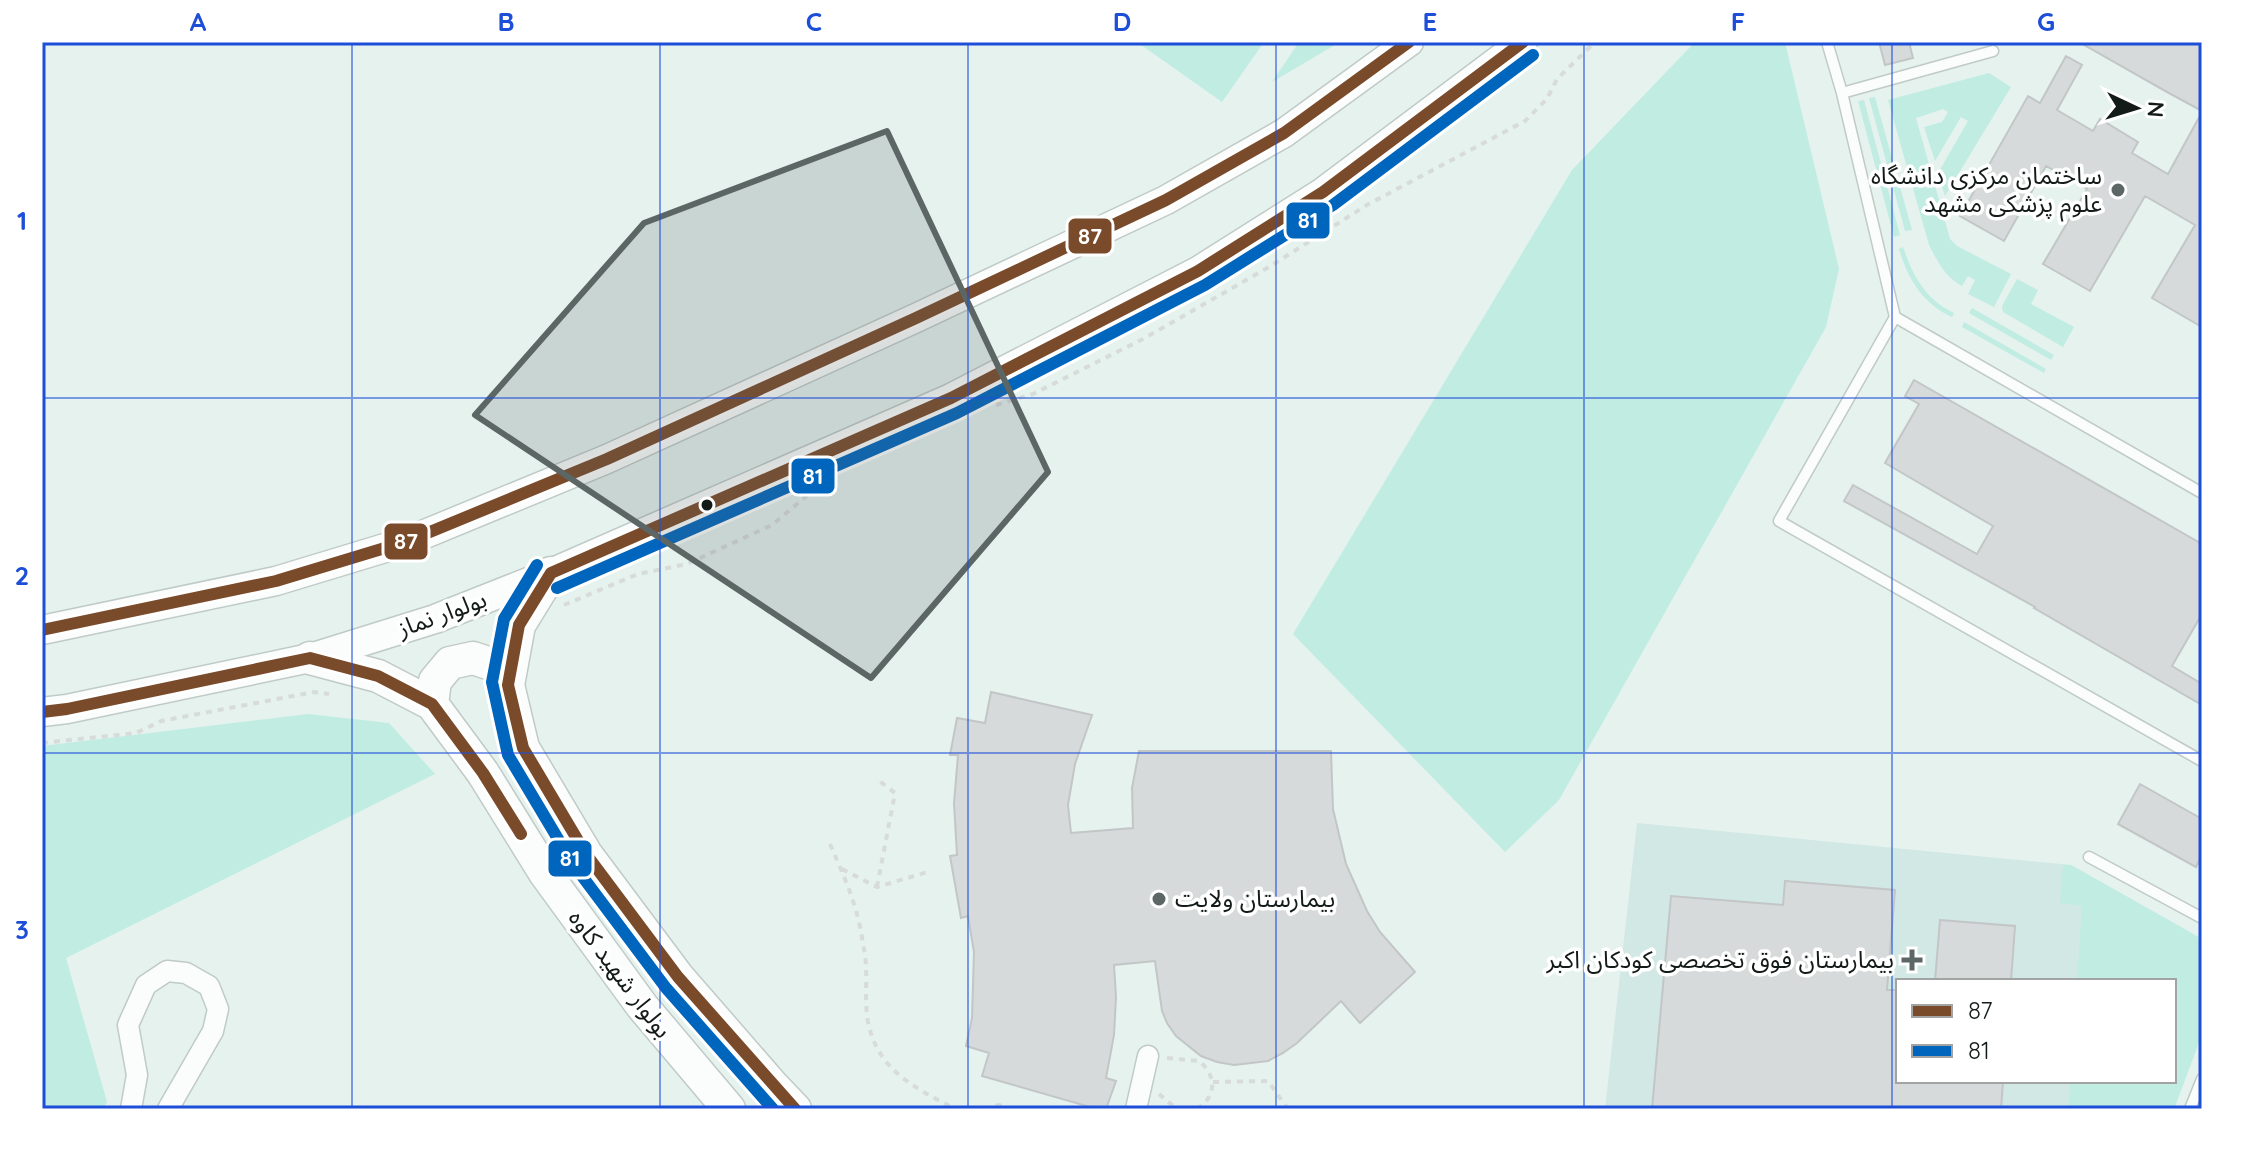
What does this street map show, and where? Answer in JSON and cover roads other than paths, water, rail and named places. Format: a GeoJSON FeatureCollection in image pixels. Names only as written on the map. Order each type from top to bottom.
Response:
{"type":"FeatureCollection","features":[{"type":"Feature","properties":{"kind":"main road"},"geometry":{"type":"LineString","coordinates":[[42,630],[276,581],[393,546],[607,459],[1166,200],[1284,133],[1409,42]]}},
{"type":"Feature","properties":{"kind":"main road","name":"بولوار نماز"},"geometry":{"type":"LineString","coordinates":[[42,712],[310,658],[435,619],[551,573],[951,398],[1198,271],[1323,192],[1523,42]]}},
{"type":"Feature","properties":{"kind":"main road","name":"بولوار شهید کاوه"},"geometry":{"type":"LineString","coordinates":[[551,573],[519,625],[508,685],[523,748],[586,854],[678,977],[795,1109]]}},
{"type":"Feature","properties":{"kind":"main road","name":"بولوار شهید کاوه"},"geometry":{"type":"LineString","coordinates":[[310,658],[378,676],[432,704],[483,773],[545,873],[642,1006],[729,1109]]}},
{"type":"Feature","properties":{"kind":"main road"},"geometry":{"type":"LineString","coordinates":[[432,704],[435,681],[450,663],[473,658],[494,665],[508,685]]}},
{"type":"Feature","properties":{"kind":"street"},"geometry":{"type":"LineString","coordinates":[[131,1109],[137,1075],[128,1025],[146,985],[167,971],[186,973],[209,986],[218,1009],[213,1031],[170,1109]]}},
{"type":"Feature","properties":{"kind":"street"},"geometry":{"type":"LineString","coordinates":[[1136,1109],[1148,1056]]}},
{"type":"Feature","properties":{"kind":"lane"},"geometry":{"type":"LineString","coordinates":[[1827,42],[1895,317],[1779,521],[2202,761]]}},
{"type":"Feature","properties":{"kind":"lane"},"geometry":{"type":"LineString","coordinates":[[1842,93],[1993,51]]}},
{"type":"Feature","properties":{"kind":"lane"},"geometry":{"type":"LineString","coordinates":[[1895,317],[2202,493]]}},
{"type":"Feature","properties":{"kind":"lane"},"geometry":{"type":"LineString","coordinates":[[2089,857],[2202,918]]}},
{"type":"Feature","properties":{"kind":"lane"},"geometry":{"type":"LineString","coordinates":[[2190,1109],[2202,1079]]}},
{"type":"Feature","properties":{"kind":"place","name":"ساختمان مرکزی دانشگاه علوم پزشکی مشهد"},"geometry":{"type":"Point","coordinates":[2118,190]}},
{"type":"Feature","properties":{"kind":"place","name":"بیمارستان ولایت"},"geometry":{"type":"Point","coordinates":[1159,899]}},
{"type":"Feature","properties":{"kind":"place","name":"بیمارستان فوق تخصصی کودکان اکبر"},"geometry":{"type":"Point","coordinates":[1912,960]}}]}
